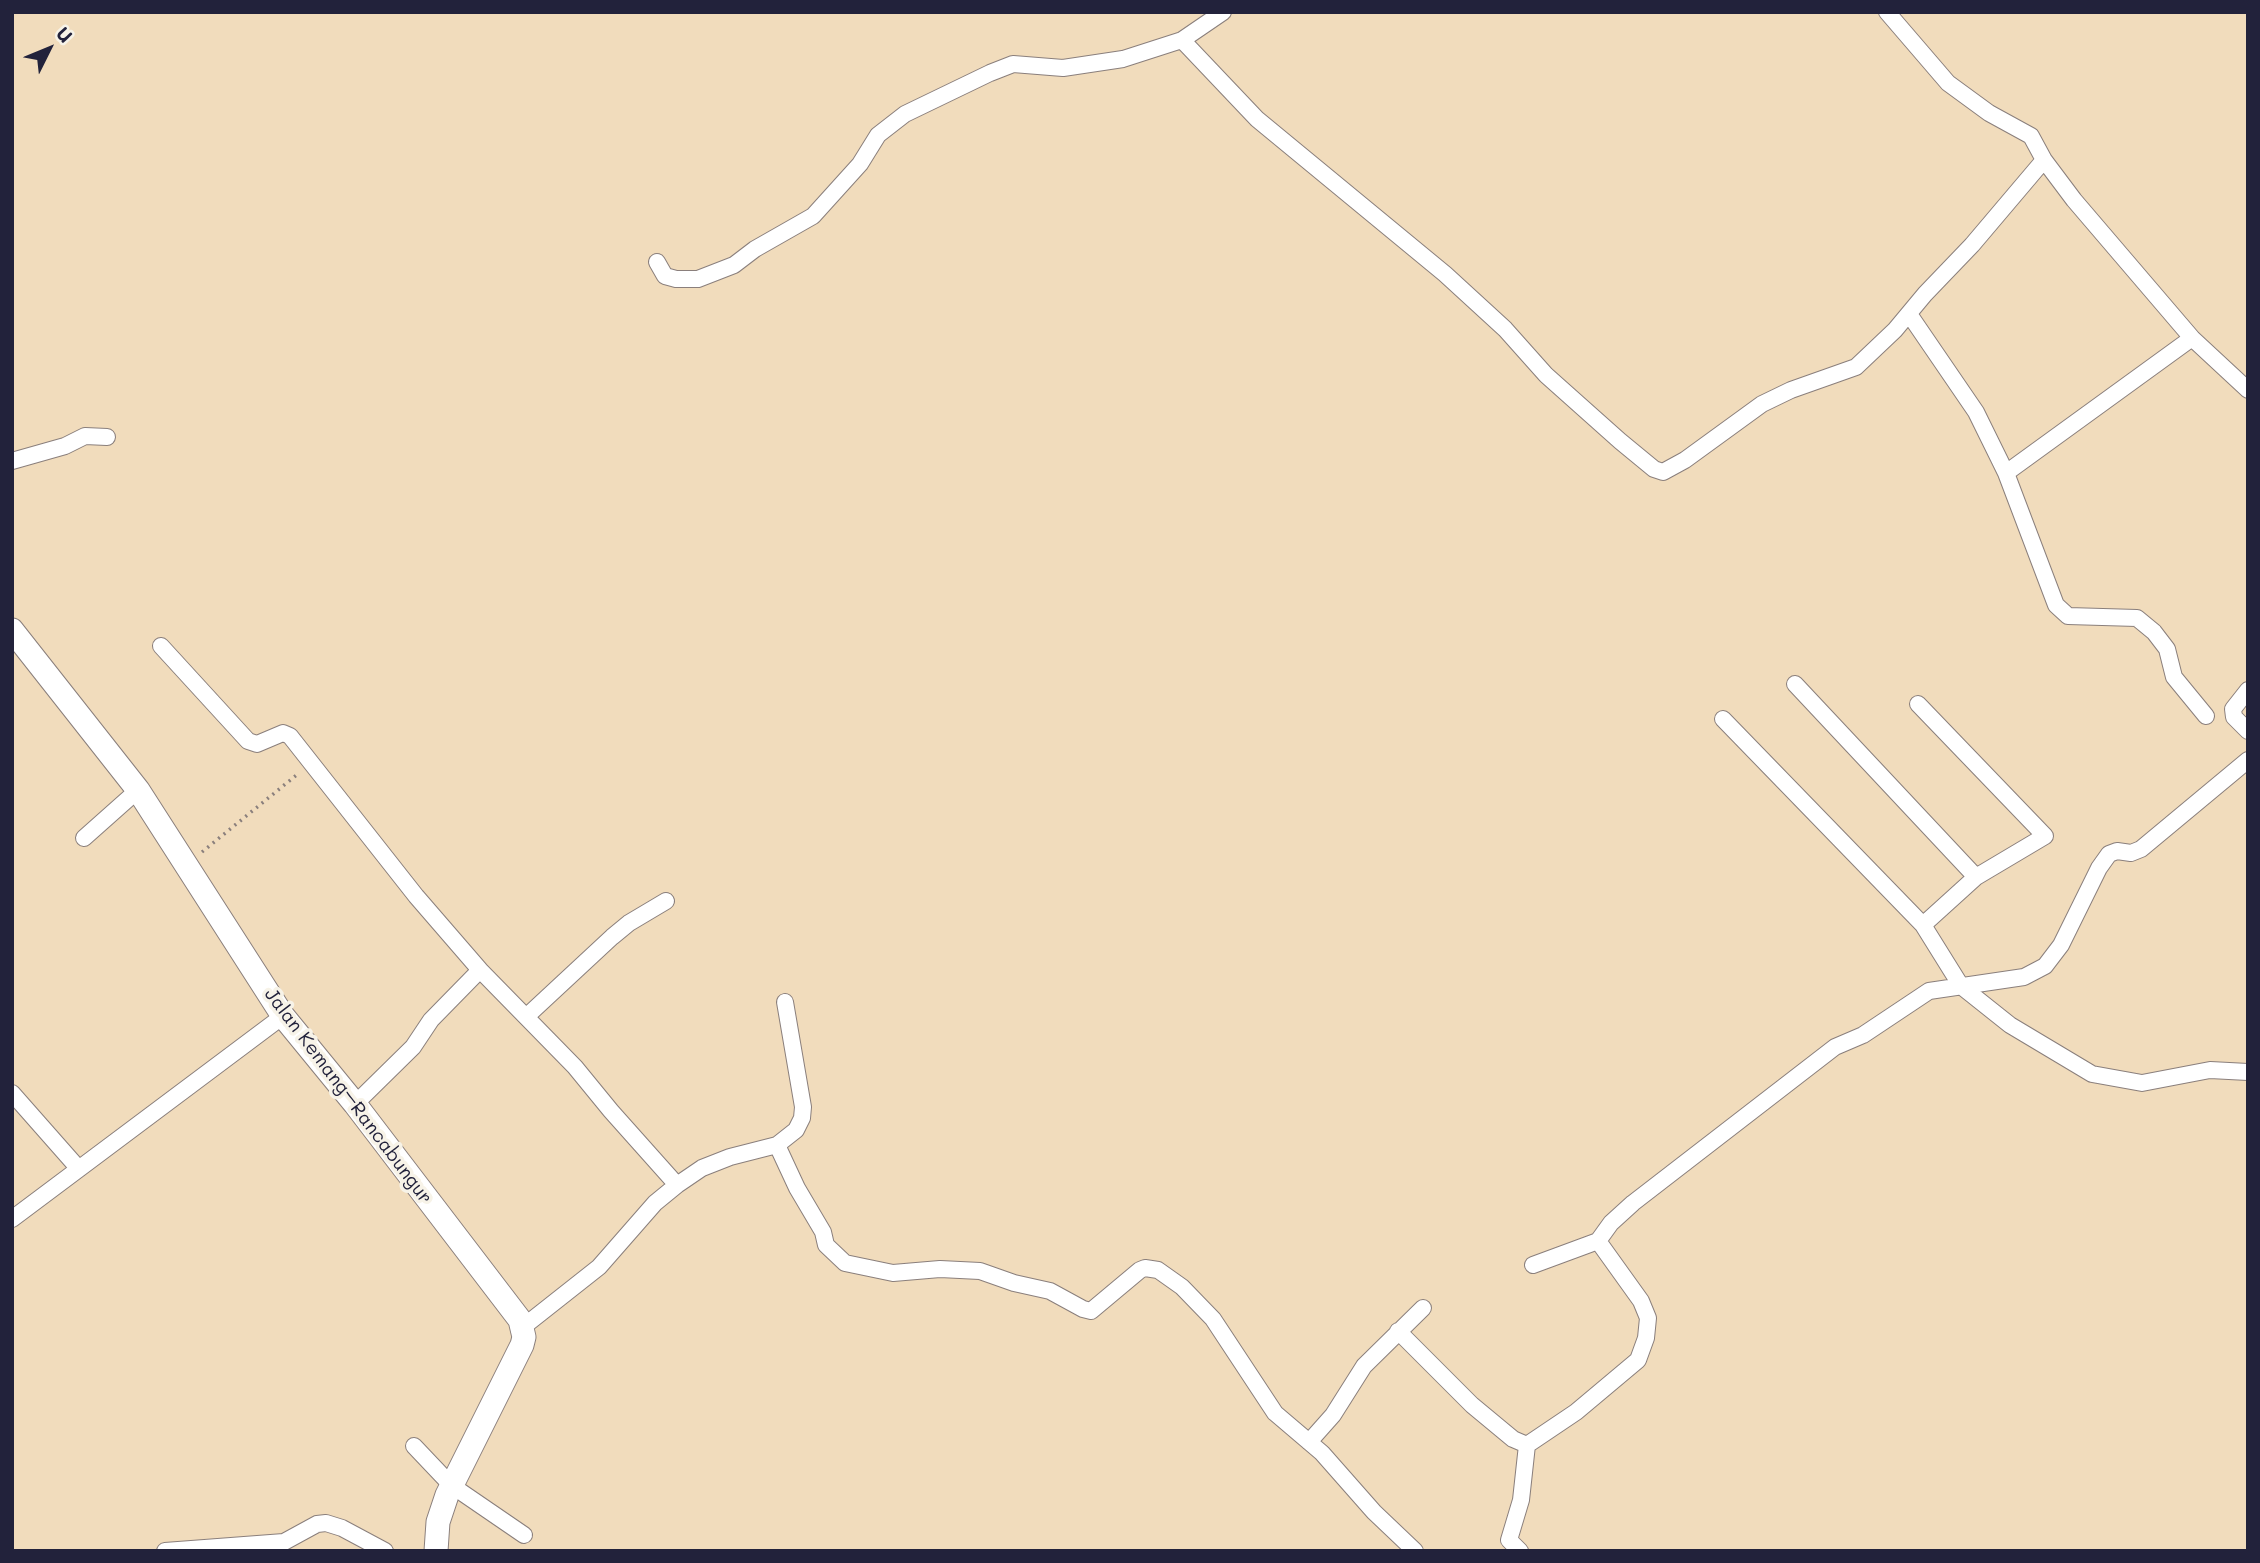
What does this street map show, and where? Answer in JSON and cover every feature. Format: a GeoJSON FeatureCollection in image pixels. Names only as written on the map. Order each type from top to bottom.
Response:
{"type":"FeatureCollection","features":[{"type":"Feature","properties":{"kind":"street"},"geometry":{"type":"LineString","coordinates":[[657,262],[665,276],[676,279],[698,279],[734,265],[755,248],[813,216],[860,164],[878,135],[905,114],[990,73],[1013,64],[1063,68],[1123,59],[1182,40],[1223,12]]}},
{"type":"Feature","properties":{"kind":"street"},"geometry":{"type":"LineString","coordinates":[[1887,12],[1948,83],[1989,113],[2024,131],[2036,142],[2044,160],[2074,200],[2192,338],[2248,390]]}},
{"type":"Feature","properties":{"kind":"street"},"geometry":{"type":"LineString","coordinates":[[1182,40],[1257,119],[1445,274],[1505,329],[1546,375],[1620,441],[1654,469],[1663,472],[1685,460],[1762,404],[1791,390],[1856,367],[1895,330],[2044,160]]}},
{"type":"Feature","properties":{"kind":"street"},"geometry":{"type":"LineString","coordinates":[[1909,314],[1976,412],[2006,473],[2056,606],[2068,615],[2137,618],[2154,632],[2167,649],[2174,677],[2206,716]]}},
{"type":"Feature","properties":{"kind":"street"},"geometry":{"type":"LineString","coordinates":[[2006,473],[2192,338]]}},
{"type":"Feature","properties":{"kind":"street"},"geometry":{"type":"LineString","coordinates":[[12,461],[65,446],[85,436],[107,437]]}},
{"type":"Feature","properties":{"kind":"street","name":"Jalan Kemang–Rancabungur"},"geometry":{"type":"LineString","coordinates":[[12,630],[138,790],[283,1016],[355,1104],[523,1327]]}},
{"type":"Feature","properties":{"kind":"street"},"geometry":{"type":"LineString","coordinates":[[161,646],[248,741],[257,744],[283,733],[290,736],[313,762],[399,876],[480,970],[575,1067],[677,1185]]}},
{"type":"Feature","properties":{"kind":"street"},"geometry":{"type":"LineString","coordinates":[[1796,684],[1976,877]]}},
{"type":"Feature","properties":{"kind":"street"},"geometry":{"type":"LineString","coordinates":[[2248,690],[2233,709],[2235,718],[2248,731]]}},
{"type":"Feature","properties":{"kind":"street"},"geometry":{"type":"LineString","coordinates":[[1918,704],[2045,836],[1976,877],[1923,925]]}},
{"type":"Feature","properties":{"kind":"street"},"geometry":{"type":"LineString","coordinates":[[1723,719],[1923,925],[1961,986],[2010,1025],[2092,1074],[2142,1083],[2210,1070],[2248,1072]]}},
{"type":"Feature","properties":{"kind":"street"},"geometry":{"type":"LineString","coordinates":[[1533,1265],[1598,1241],[1611,1223],[1633,1203],[1835,1047],[1863,1035],[1929,991],[2024,977],[2045,966],[2061,945],[2109,854],[2117,851],[2131,853],[2141,849],[2248,761]]}},
{"type":"Feature","properties":{"kind":"street"},"geometry":{"type":"LineString","coordinates":[[84,838],[138,790]]}},
{"type":"Feature","properties":{"kind":"street"},"geometry":{"type":"LineString","coordinates":[[527,1016],[612,937],[629,923],[666,901]]}},
{"type":"Feature","properties":{"kind":"street"},"geometry":{"type":"LineString","coordinates":[[355,1104],[412,1047],[431,1020],[480,970]]}},
{"type":"Feature","properties":{"kind":"street"},"geometry":{"type":"LineString","coordinates":[[436,1551],[438,1522],[452,1485],[522,1345],[523,1327],[599,1267],[655,1203],[677,1185],[702,1168],[730,1157],[777,1145],[796,1130],[803,1118],[803,1107],[785,1002]]}},
{"type":"Feature","properties":{"kind":"street"},"geometry":{"type":"LineString","coordinates":[[12,1219],[283,1016]]}},
{"type":"Feature","properties":{"kind":"street"},"geometry":{"type":"LineString","coordinates":[[12,1093],[79,1170]]}},
{"type":"Feature","properties":{"kind":"street"},"geometry":{"type":"LineString","coordinates":[[777,1145],[797,1188],[823,1232],[826,1244],[845,1263],[905,1273],[940,1269],[980,1271],[1014,1283],[1050,1291],[1091,1311],[1140,1270],[1158,1270],[1182,1287],[1204,1308],[1232,1346],[1269,1406],[1329,1461],[1374,1513],[1415,1551]]}},
{"type":"Feature","properties":{"kind":"street"},"geometry":{"type":"LineString","coordinates":[[1520,1551],[1509,1540],[1521,1500],[1527,1445],[1576,1412],[1638,1360],[1642,1349],[1648,1318],[1641,1301],[1598,1241]]}},
{"type":"Feature","properties":{"kind":"street"},"geometry":{"type":"LineString","coordinates":[[1309,1442],[1333,1415],[1364,1366],[1423,1308]]}},
{"type":"Feature","properties":{"kind":"street"},"geometry":{"type":"LineString","coordinates":[[1398,1331],[1472,1405],[1513,1439],[1527,1445]]}},
{"type":"Feature","properties":{"kind":"street"},"geometry":{"type":"LineString","coordinates":[[415,1446],[452,1485],[524,1535]]}},
{"type":"Feature","properties":{"kind":"street"},"geometry":{"type":"LineString","coordinates":[[169,1550],[284,1542],[317,1524],[326,1523],[342,1528],[385,1551]]}},
{"type":"Feature","properties":{"kind":"path"},"geometry":{"type":"LineString","coordinates":[[187,864],[313,762]]}}]}
